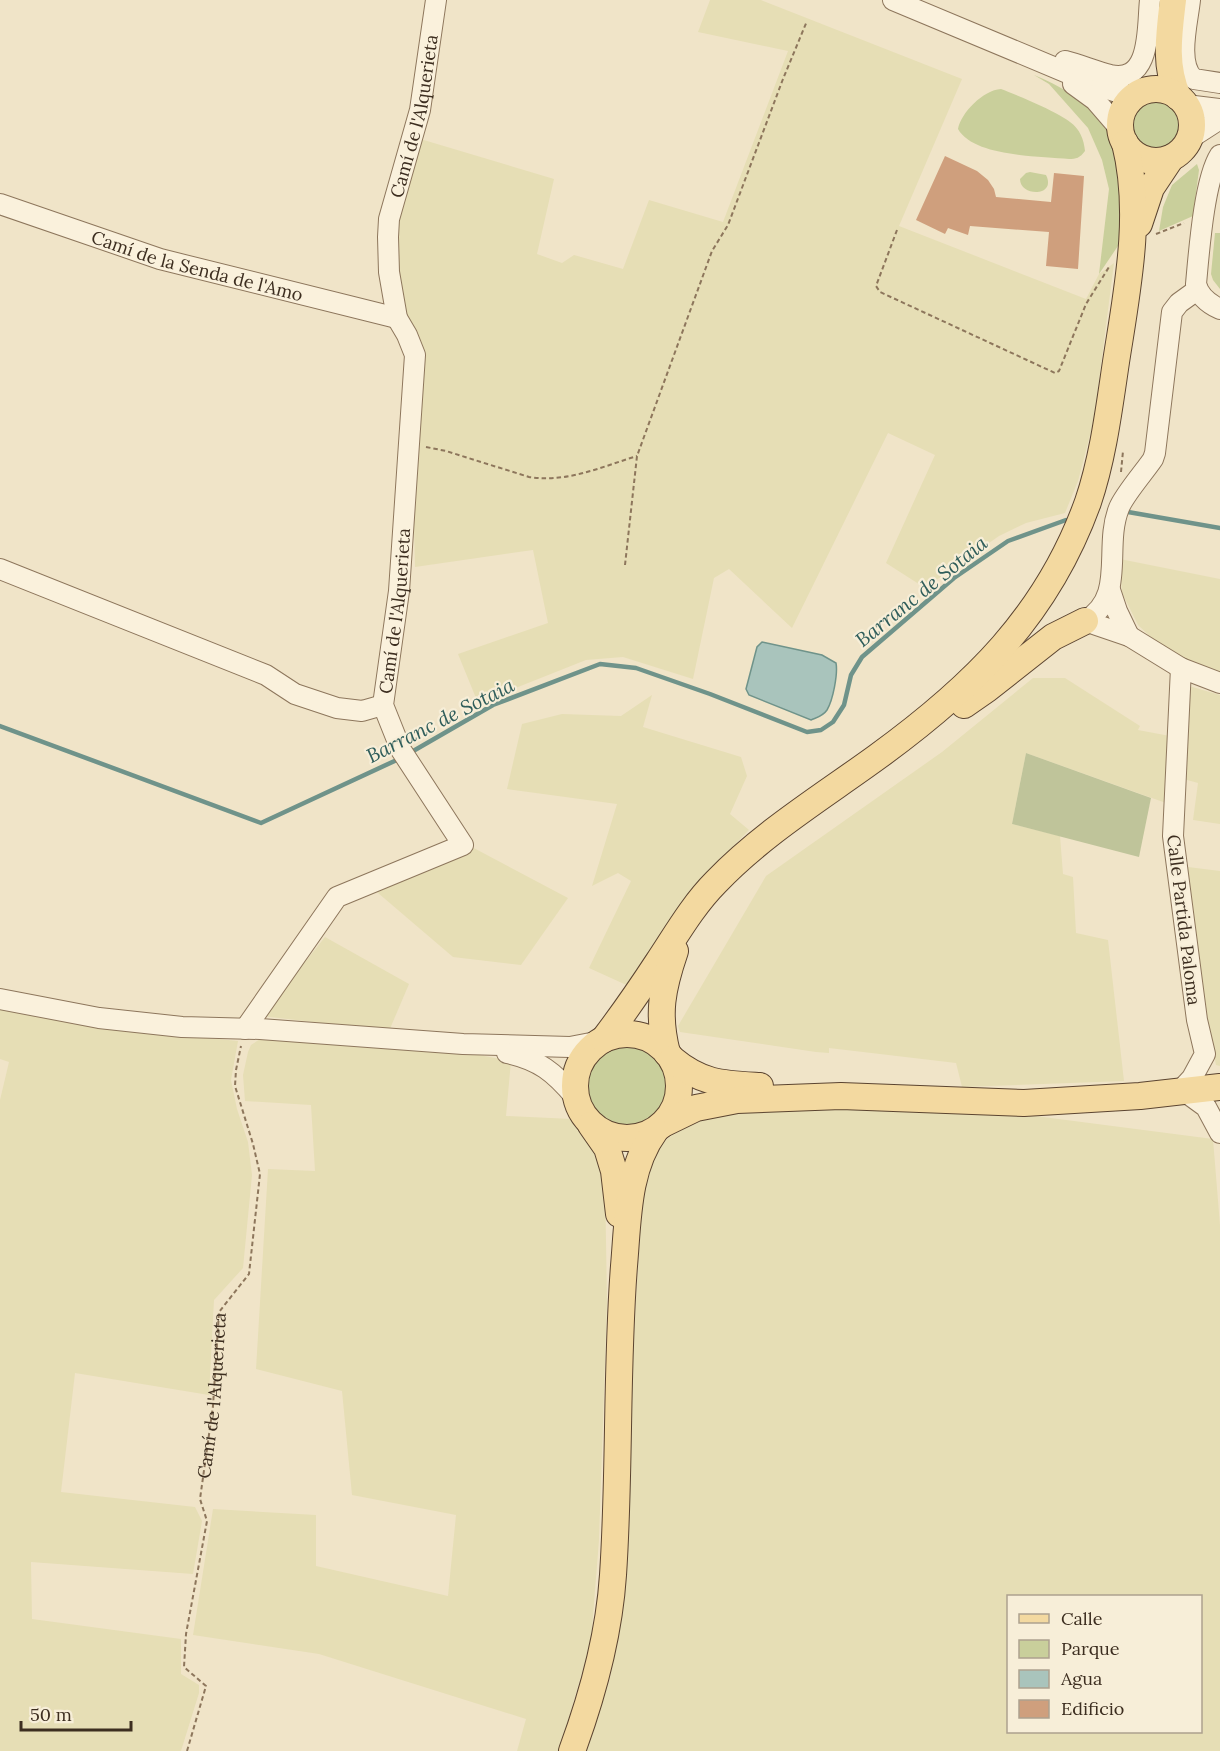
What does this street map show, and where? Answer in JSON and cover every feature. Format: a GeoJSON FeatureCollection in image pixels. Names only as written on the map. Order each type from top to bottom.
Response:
{"type":"FeatureCollection","features":[{"type":"Feature","properties":{"kind":"main road"},"geometry":{"type":"LineString","coordinates":[[1138,247],[1132,185],[1122,136],[1121,117],[1125,106],[1136,95],[1151,72],[1157,54],[1163,0]]}},
{"type":"Feature","properties":{"kind":"main road"},"geometry":{"type":"LineString","coordinates":[[1122,136],[1130,150],[1151,161],[1171,158],[1183,149],[1189,140],[1192,128],[1191,116],[1184,92],[1170,78],[1168,58],[1173,0]]}},
{"type":"Feature","properties":{"kind":"main road"},"geometry":{"type":"LineString","coordinates":[[1136,95],[1156,89],[1184,92]]}},
{"type":"Feature","properties":{"kind":"main road"},"geometry":{"type":"LineString","coordinates":[[622,1297],[618,1199],[614,1171],[607,1148],[584,1116],[576,1096],[576,1074],[586,1053],[602,1040],[690,913],[739,859],[782,824],[910,731],[955,695],[998,654],[1032,610],[1065,555],[1088,503],[1100,454],[1146,200],[1157,178],[1171,158]]}},
{"type":"Feature","properties":{"kind":"main road"},"geometry":{"type":"LineString","coordinates":[[910,731],[934,722],[967,702],[1053,637],[1086,621]]}},
{"type":"Feature","properties":{"kind":"main road"},"geometry":{"type":"LineString","coordinates":[[572,1751],[596,1682],[608,1628],[613,1576],[622,1297],[629,1204],[644,1148],[668,1119],[677,1102],[679,1078],[669,1056],[661,1028],[662,995],[670,965],[690,913]]}},
{"type":"Feature","properties":{"kind":"main road"},"geometry":{"type":"LineString","coordinates":[[602,1040],[623,1034],[643,1036],[661,1047],[684,1069],[713,1083],[785,1087],[841,1096]]}},
{"type":"Feature","properties":{"kind":"main road"},"geometry":{"type":"LineString","coordinates":[[589,1122],[604,1134],[622,1139],[645,1136],[696,1108],[737,1100],[841,1096],[1024,1102],[1140,1096],[1220,1087]]}},
{"type":"Feature","properties":{"kind":"street","name":"Camí de l'Alquerieta"},"geometry":{"type":"LineString","coordinates":[[245,1029],[337,897],[463,845],[405,757],[383,705],[399,591],[415,355],[397,318],[389,272],[389,219],[420,110],[436,0]]}},
{"type":"Feature","properties":{"kind":"street"},"geometry":{"type":"LineString","coordinates":[[893,0],[1101,87],[1136,95]]}},
{"type":"Feature","properties":{"kind":"street"},"geometry":{"type":"LineString","coordinates":[[1022,53],[1059,59],[1110,75],[1128,75],[1136,69],[1144,55],[1150,0]]}},
{"type":"Feature","properties":{"kind":"street"},"geometry":{"type":"LineString","coordinates":[[1184,92],[1184,54],[1190,0]]}},
{"type":"Feature","properties":{"kind":"street"},"geometry":{"type":"LineString","coordinates":[[1022,53],[1082,89],[1104,109],[1122,136]]}},
{"type":"Feature","properties":{"kind":"street"},"geometry":{"type":"LineString","coordinates":[[1184,92],[1197,80],[1220,83]]}},
{"type":"Feature","properties":{"kind":"street"},"geometry":{"type":"LineString","coordinates":[[1184,92],[1220,109]]}},
{"type":"Feature","properties":{"kind":"street"},"geometry":{"type":"LineString","coordinates":[[1189,140],[1220,119]]}},
{"type":"Feature","properties":{"kind":"street"},"geometry":{"type":"LineString","coordinates":[[1220,155],[1211,174],[1196,284],[1197,290],[1206,301],[1220,309]]}},
{"type":"Feature","properties":{"kind":"street","name":"Camí de la Senda de l'Amo"},"geometry":{"type":"LineString","coordinates":[[0,204],[160,259],[397,318]]}},
{"type":"Feature","properties":{"kind":"street"},"geometry":{"type":"LineString","coordinates":[[1130,636],[1117,611],[1110,590],[1112,537],[1120,505],[1153,459],[1159,459],[1170,316],[1174,307],[1197,290]]}},
{"type":"Feature","properties":{"kind":"street"},"geometry":{"type":"LineString","coordinates":[[0,569],[266,675],[295,694],[337,708],[362,711],[383,705]]}},
{"type":"Feature","properties":{"kind":"street"},"geometry":{"type":"LineString","coordinates":[[1086,621],[1101,610],[1110,590]]}},
{"type":"Feature","properties":{"kind":"street"},"geometry":{"type":"LineString","coordinates":[[1086,621],[1130,636],[1181,668],[1220,683]]}},
{"type":"Feature","properties":{"kind":"street","name":"Calle Partida Paloma"},"geometry":{"type":"LineString","coordinates":[[1181,668],[1173,836],[1197,1020],[1205,1054],[1182,1091]]}},
{"type":"Feature","properties":{"kind":"street"},"geometry":{"type":"LineString","coordinates":[[0,999],[99,1018],[182,1027],[245,1029],[463,1044],[570,1047],[602,1040]]}},
{"type":"Feature","properties":{"kind":"street"},"geometry":{"type":"LineString","coordinates":[[463,1044],[526,1057],[556,1075],[576,1096]]}},
{"type":"Feature","properties":{"kind":"street"},"geometry":{"type":"LineString","coordinates":[[1182,1091],[1206,1107],[1220,1133]]}},
{"type":"Feature","properties":{"kind":"path"},"geometry":{"type":"LineString","coordinates":[[625,565],[637,456],[712,251],[728,225],[807,21]]}},
{"type":"Feature","properties":{"kind":"path"},"geometry":{"type":"LineString","coordinates":[[897,230],[876,286],[880,292],[1055,373],[1059,371],[1086,304],[1101,278],[1116,260],[1205,214]]}},
{"type":"Feature","properties":{"kind":"path"},"geometry":{"type":"LineString","coordinates":[[1121,472],[1125,441]]}},
{"type":"Feature","properties":{"kind":"path"},"geometry":{"type":"LineString","coordinates":[[408,445],[446,451],[542,479],[566,478],[637,456]]}},
{"type":"Feature","properties":{"kind":"path","name":"Camí de l'Alquerieta"},"geometry":{"type":"LineString","coordinates":[[186,1751],[206,1686],[184,1667],[186,1634],[207,1521],[200,1499],[213,1406],[219,1312],[249,1275],[260,1174],[235,1086],[245,1029]]}},
{"type":"Feature","properties":{"kind":"shaded area"},"geometry":{"type":"Polygon","coordinates":[[[710,0],[761,0],[962,79],[899,226],[1086,299],[1099,274],[1114,263],[1094,420],[1078,481],[1065,513],[1026,523],[999,536],[925,588],[886,563],[935,455],[888,433],[792,628],[729,569],[714,578],[693,679],[623,657],[586,660],[478,703],[458,654],[548,623],[533,550],[415,567],[409,328],[394,275],[393,227],[417,138],[554,179],[537,254],[562,263],[574,255],[623,269],[649,200],[723,222],[788,51],[698,32],[710,0]]]}},
{"type":"Feature","properties":{"kind":"shaded area"},"geometry":{"type":"Polygon","coordinates":[[[1120,559],[1220,579],[1220,674],[1206,670],[1157,643],[1138,625],[1122,593],[1120,559]]]}},
{"type":"Feature","properties":{"kind":"shaded area"},"geometry":{"type":"Polygon","coordinates":[[[1033,678],[1065,678],[1140,726],[1138,730],[1170,736],[1166,803],[1026,753],[1012,824],[1060,836],[1063,874],[1073,877],[1076,933],[1108,940],[1124,1081],[962,1087],[956,1063],[829,1048],[829,1053],[816,1052],[680,1032],[678,1026],[766,876],[942,752],[1033,678]]]}},
{"type":"Feature","properties":{"kind":"shaded area"},"geometry":{"type":"Polygon","coordinates":[[[1189,686],[1220,695],[1220,824],[1193,820],[1198,783],[1180,778],[1189,686]]]}},
{"type":"Feature","properties":{"kind":"shaded area"},"geometry":{"type":"Polygon","coordinates":[[[652,695],[643,727],[741,757],[747,776],[730,814],[749,830],[713,867],[682,905],[633,988],[589,968],[631,881],[618,873],[592,886],[617,804],[507,789],[522,724],[562,714],[621,716],[652,695]]]}},
{"type":"Feature","properties":{"kind":"shaded area"},"geometry":{"type":"Polygon","coordinates":[[[470,846],[568,898],[521,965],[453,957],[371,887],[470,846]]]}},
{"type":"Feature","properties":{"kind":"shaded area"},"geometry":{"type":"Polygon","coordinates":[[[1180,866],[1220,871],[1220,1066],[1216,1065],[1180,866]]]}},
{"type":"Feature","properties":{"kind":"shaded area"},"geometry":{"type":"Polygon","coordinates":[[[325,937],[409,984],[389,1031],[262,1016],[325,937]]]}},
{"type":"Feature","properties":{"kind":"shaded area"},"geometry":{"type":"Polygon","coordinates":[[[0,1005],[100,1027],[238,1041],[231,1080],[237,1109],[248,1142],[252,1175],[243,1268],[214,1300],[209,1395],[75,1373],[61,1492],[195,1507],[202,1521],[193,1574],[31,1562],[32,1619],[181,1639],[181,1674],[199,1685],[199,1693],[181,1751],[0,1751],[0,1100],[9,1062],[0,1059],[0,1005]]]}},
{"type":"Feature","properties":{"kind":"shaded area"},"geometry":{"type":"Polygon","coordinates":[[[260,1039],[452,1050],[511,1061],[506,1116],[572,1119],[588,1135],[596,1153],[605,1179],[607,1303],[599,1540],[591,1641],[558,1751],[517,1751],[526,1719],[319,1654],[193,1635],[213,1509],[316,1515],[316,1566],[448,1596],[456,1515],[352,1495],[342,1391],[256,1369],[268,1169],[315,1171],[311,1105],[245,1101],[243,1075],[248,1052],[251,1045],[260,1039]]]}},
{"type":"Feature","properties":{"kind":"shaded area"},"geometry":{"type":"Polygon","coordinates":[[[745,1105],[997,1111],[1213,1139],[1220,1225],[1220,1751],[586,1751],[610,1678],[623,1604],[631,1383],[641,1216],[645,1177],[664,1142],[684,1123],[745,1105]]]}},
{"type":"Feature","properties":{"kind":"green space"},"geometry":{"type":"Polygon","coordinates":[[[1034,75],[1071,94],[1101,122],[1105,123],[1122,163],[1120,243],[1099,274],[1109,189],[1102,160],[1088,128],[1049,84],[1034,75]]]}},
{"type":"Feature","properties":{"kind":"green space"},"geometry":{"type":"Polygon","coordinates":[[[1001,89],[1027,99],[1070,122],[1081,135],[1085,151],[1080,157],[1071,159],[1025,156],[993,150],[966,138],[958,129],[963,116],[987,93],[1001,89]]]}},
{"type":"Feature","properties":{"kind":"green space"},"geometry":{"type":"Polygon","coordinates":[[[1156,96],[1171,101],[1179,109],[1184,124],[1179,139],[1171,147],[1156,152],[1141,147],[1133,139],[1128,124],[1133,109],[1141,101],[1156,96]]]}},
{"type":"Feature","properties":{"kind":"green space"},"geometry":{"type":"Polygon","coordinates":[[[1197,164],[1199,170],[1193,216],[1159,231],[1163,207],[1172,185],[1197,164]]]}},
{"type":"Feature","properties":{"kind":"green space"},"geometry":{"type":"Polygon","coordinates":[[[1030,172],[1046,175],[1048,182],[1043,191],[1031,191],[1022,185],[1020,179],[1030,172]]]}},
{"type":"Feature","properties":{"kind":"green space"},"geometry":{"type":"Polygon","coordinates":[[[1215,233],[1220,233],[1220,289],[1211,274],[1215,233]]]}},
{"type":"Feature","properties":{"kind":"green space"},"geometry":{"type":"Polygon","coordinates":[[[1026,753],[1151,798],[1139,857],[1012,824],[1026,753]]]}},
{"type":"Feature","properties":{"kind":"green space"},"geometry":{"type":"Polygon","coordinates":[[[625,1040],[642,1044],[656,1053],[665,1067],[669,1084],[665,1101],[656,1115],[642,1124],[625,1128],[608,1124],[594,1115],[585,1101],[581,1084],[585,1067],[594,1053],[608,1044],[625,1040]]]}},
{"type":"Feature","properties":{"kind":"water"},"geometry":{"type":"Polygon","coordinates":[[[762,642],[822,655],[836,663],[833,694],[824,714],[811,720],[749,695],[746,689],[757,647],[762,642]]]}},
{"type":"Feature","properties":{"kind":"building"},"geometry":{"type":"Polygon","coordinates":[[[945,156],[977,171],[988,180],[996,197],[1051,202],[1054,173],[1084,176],[1078,269],[1046,266],[1049,232],[970,226],[968,235],[948,228],[945,234],[916,220],[945,156]]]}},
{"type":"Feature","properties":{"kind":"waterway","name":"Barranc de Sotaia"},"geometry":{"type":"LineString","coordinates":[[1128,512],[1220,528]]}},
{"type":"Feature","properties":{"kind":"waterway","name":"Barranc de Sotaia"},"geometry":{"type":"LineString","coordinates":[[408,754],[493,705],[600,664],[636,668],[807,732],[821,730],[833,722],[844,705],[851,675],[862,657],[954,578],[1008,541],[1066,520]]}},
{"type":"Feature","properties":{"kind":"waterway","name":"Barranc de Sotaia"},"geometry":{"type":"LineString","coordinates":[[0,726],[261,823],[401,758]]}}]}
